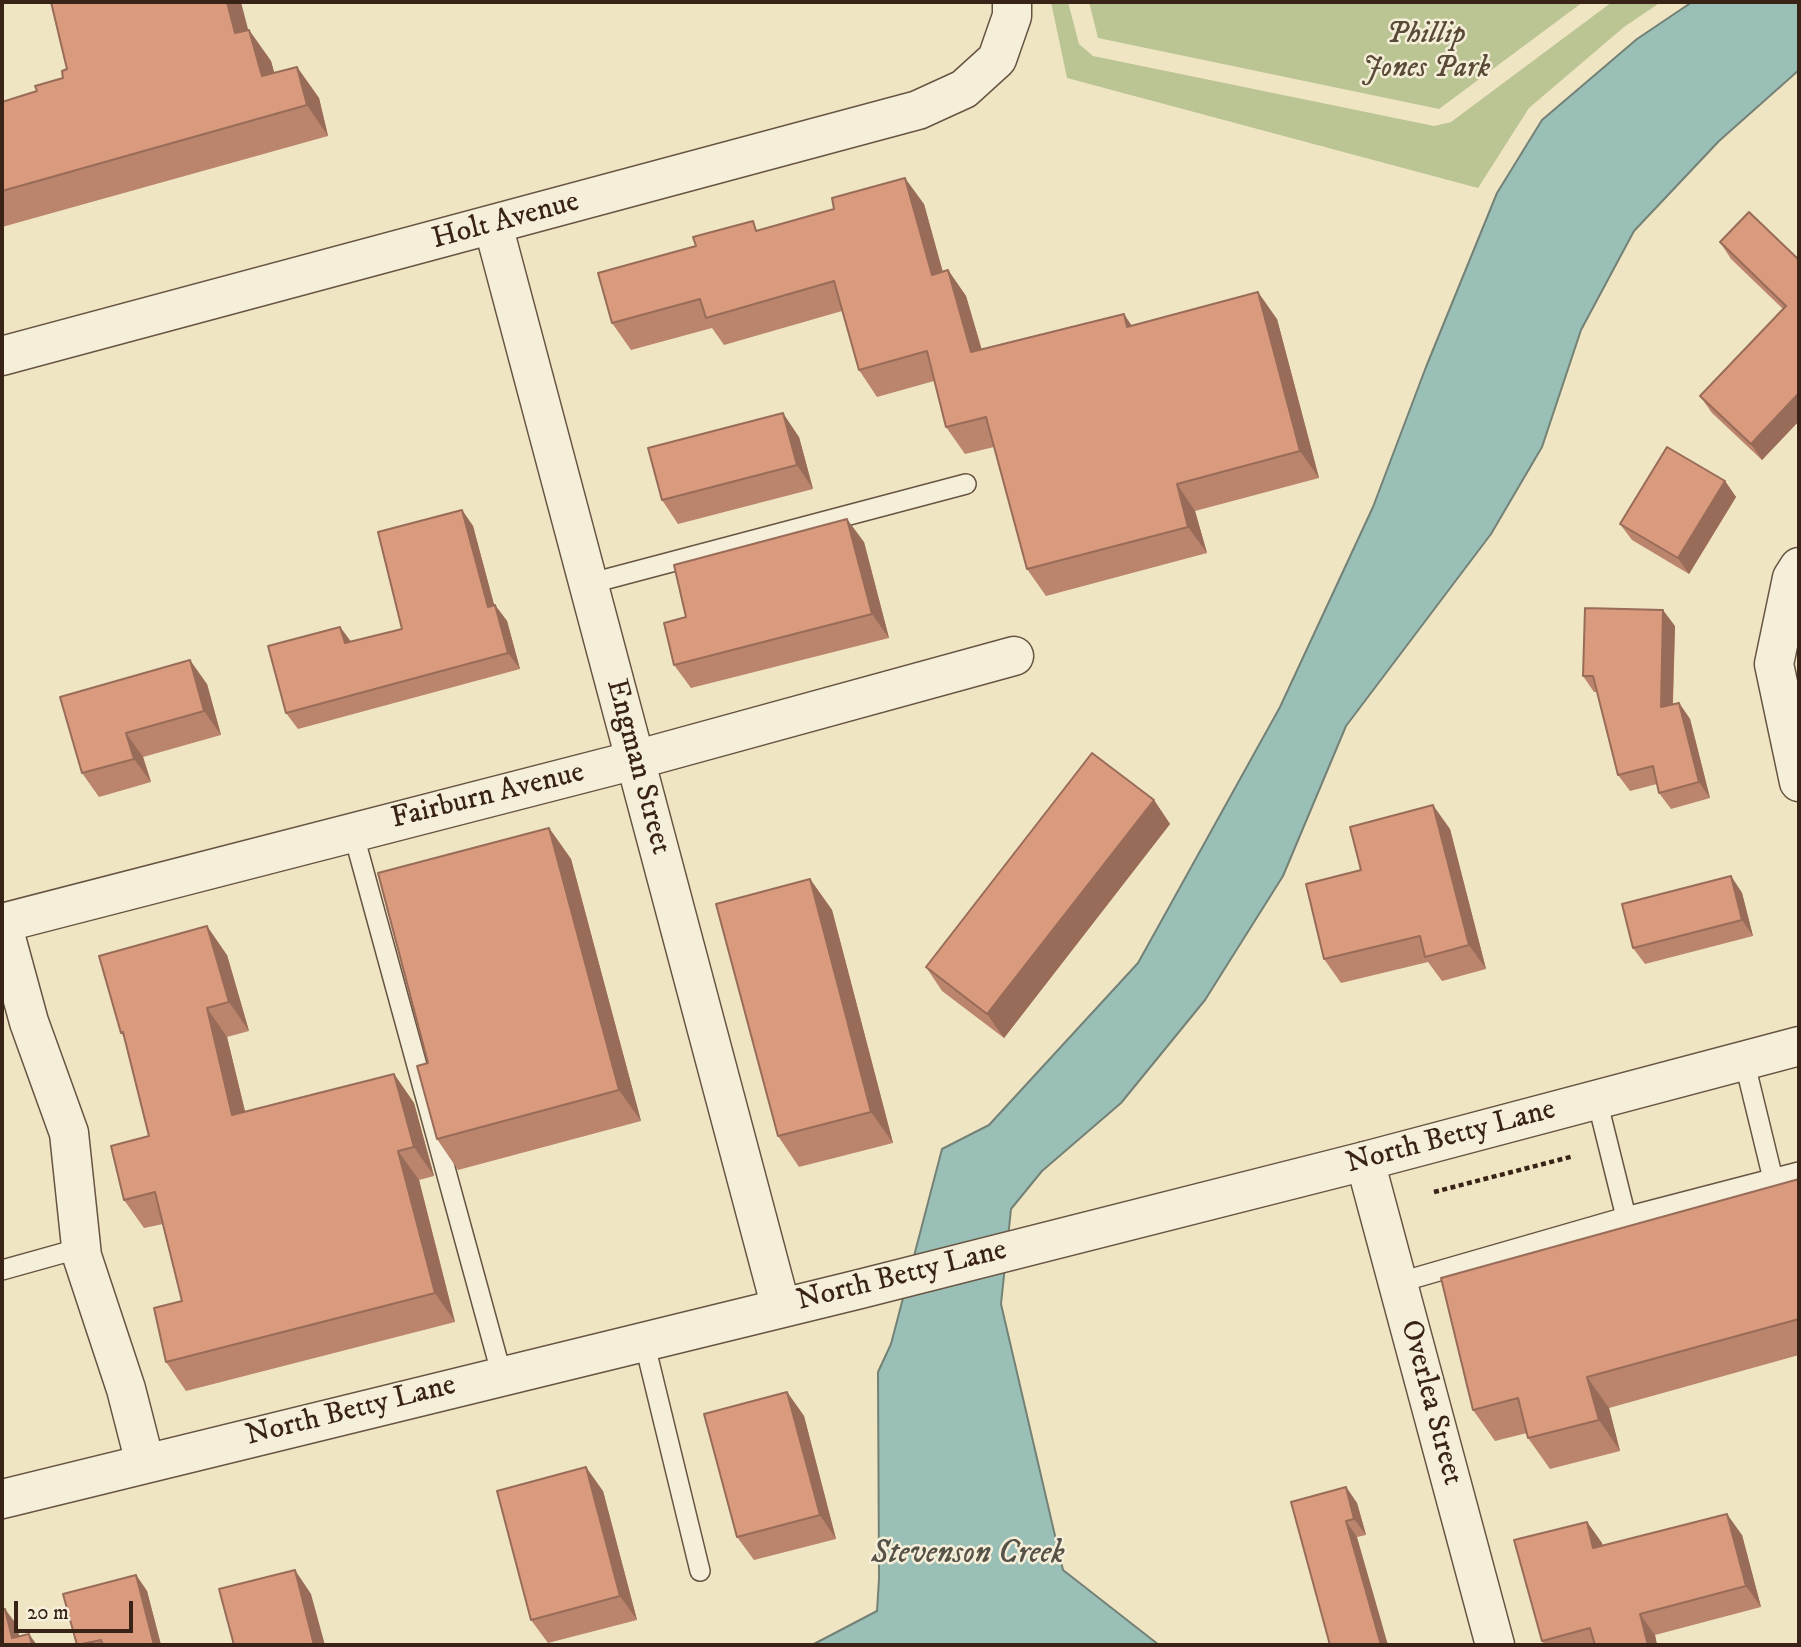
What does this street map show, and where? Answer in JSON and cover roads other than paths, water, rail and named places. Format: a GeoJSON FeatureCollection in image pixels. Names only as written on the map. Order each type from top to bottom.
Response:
{"type":"FeatureCollection","features":[{"type":"Feature","properties":{"kind":"street","name":"Holt Avenue"},"geometry":{"type":"LineString","coordinates":[[2,356],[918,110],[964,89],[997,59],[1012,16],[1012,2]]}},
{"type":"Feature","properties":{"kind":"street","name":"Engman Street"},"geometry":{"type":"LineString","coordinates":[[493,225],[780,1308]]}},
{"type":"Feature","properties":{"kind":"street"},"geometry":{"type":"LineString","coordinates":[[1799,566],[1792,578],[1773,664],[1799,782]]}},
{"type":"Feature","properties":{"kind":"street","name":"Fairburn Avenue"},"geometry":{"type":"LineString","coordinates":[[2,923],[635,760],[1014,656]]}},
{"type":"Feature","properties":{"kind":"street"},"geometry":{"type":"LineString","coordinates":[[2,923],[29,1022],[69,1133],[83,1259],[126,1389],[145,1463]]}},
{"type":"Feature","properties":{"kind":"street","name":"North Betty Lane"},"geometry":{"type":"LineString","coordinates":[[2,1499],[860,1289],[1365,1161],[1799,1045]]}},
{"type":"Feature","properties":{"kind":"street","name":"Overlea Street"},"geometry":{"type":"LineString","coordinates":[[1365,1161],[1495,1645]]}},
{"type":"Feature","properties":{"kind":"lane"},"geometry":{"type":"LineString","coordinates":[[588,584],[966,484]]}},
{"type":"Feature","properties":{"kind":"lane"},"geometry":{"type":"LineString","coordinates":[[353,832],[502,1376]]}},
{"type":"Feature","properties":{"kind":"lane"},"geometry":{"type":"LineString","coordinates":[[1744,1060],[1773,1179]]}},
{"type":"Feature","properties":{"kind":"lane"},"geometry":{"type":"LineString","coordinates":[[1597,1100],[1626,1217]]}},
{"type":"Feature","properties":{"kind":"lane"},"geometry":{"type":"LineString","coordinates":[[1398,1283],[1626,1217],[1799,1172]]}},
{"type":"Feature","properties":{"kind":"lane"},"geometry":{"type":"LineString","coordinates":[[2,1270],[81,1248]]}},
{"type":"Feature","properties":{"kind":"lane"},"geometry":{"type":"LineString","coordinates":[[644,1341],[700,1571]]}},
{"type":"Feature","properties":{"kind":"water","name":"Stevenson Creek"},"geometry":{"type":"Polygon","coordinates":[[[1692,2],[1799,2],[1799,70],[1719,141],[1634,231],[1581,330],[1542,447],[1491,534],[1346,726],[1283,876],[1205,1000],[1121,1103],[1042,1171],[1011,1209],[1001,1304],[1063,1570],[1159,1645],[812,1645],[877,1611],[878,1372],[891,1344],[942,1149],[989,1125],[1138,963],[1280,707],[1373,507],[1426,367],[1497,193],[1542,120],[1637,39],[1692,2]]]}},
{"type":"Feature","properties":{"kind":"park label","name":"Phillip Jones Park"},"geometry":{"type":"Point","coordinates":[1426,53]}}]}
